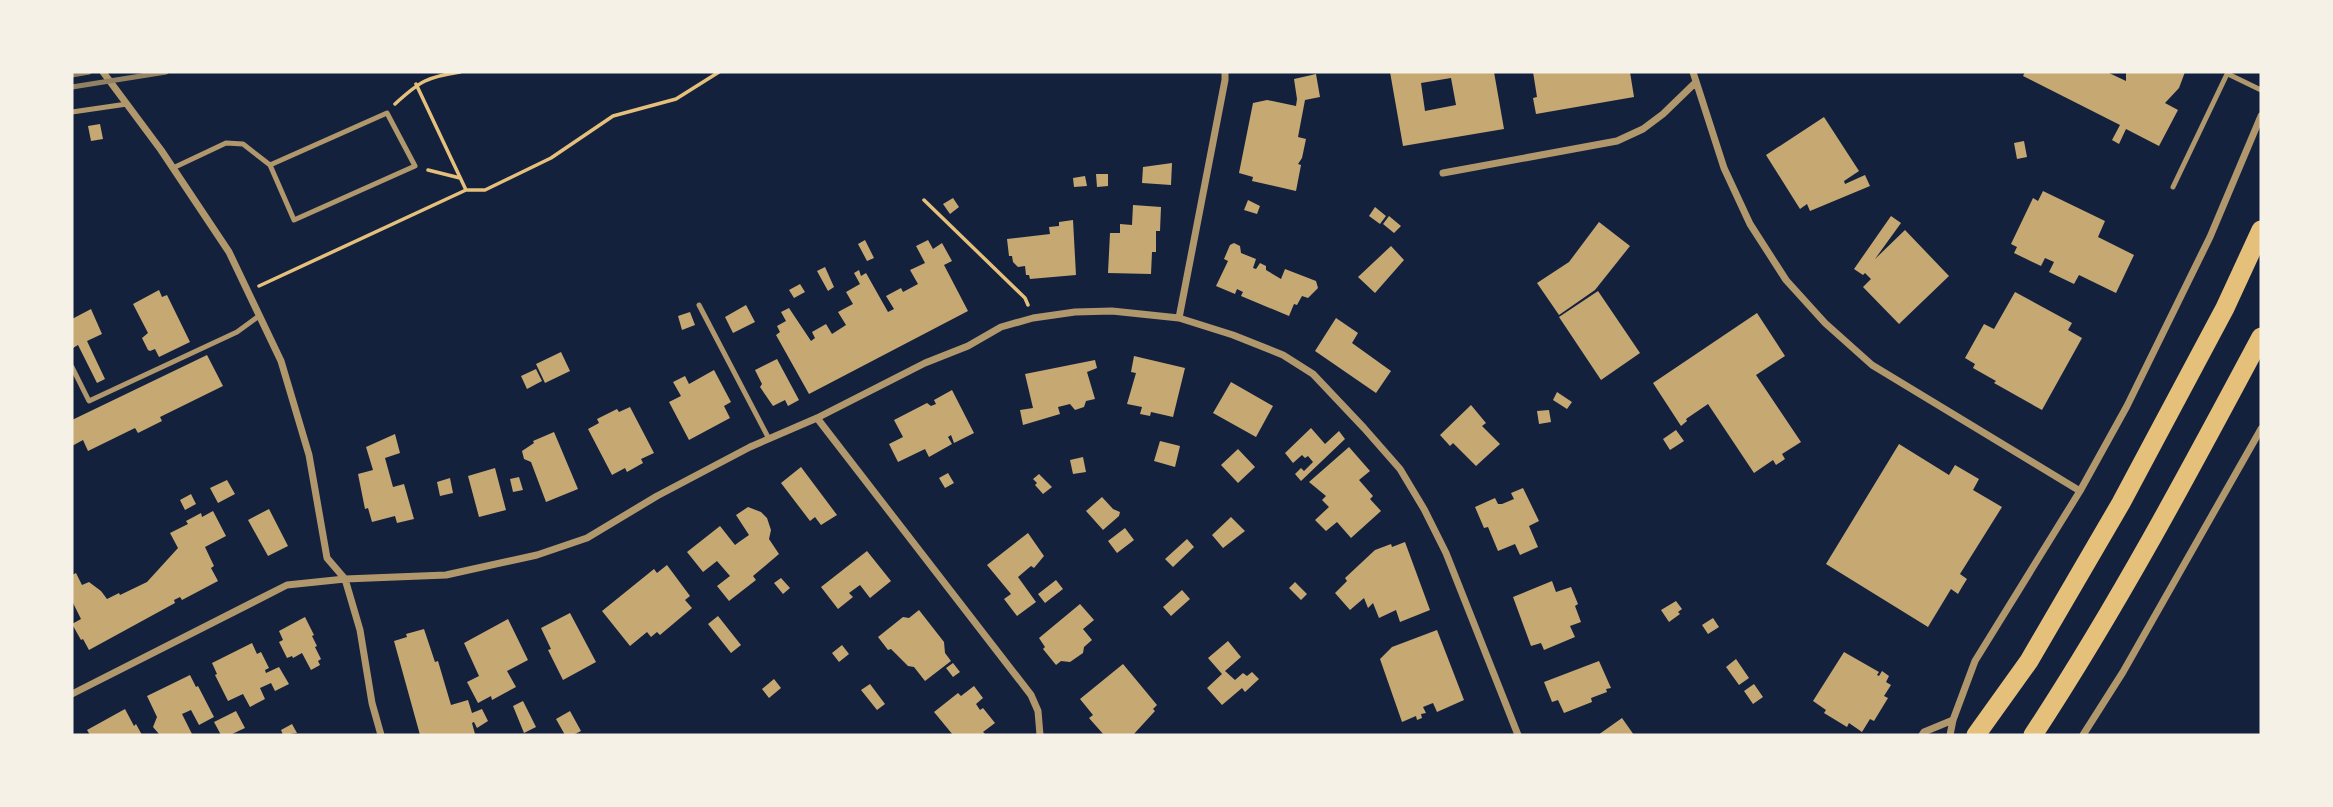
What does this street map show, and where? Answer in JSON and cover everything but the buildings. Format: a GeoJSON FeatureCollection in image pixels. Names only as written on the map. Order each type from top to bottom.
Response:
{"type":"FeatureCollection","features":[{"type":"Feature","properties":{"kind":"highway"},"geometry":{"type":"LineString","coordinates":[[1976,735],[2029,661],[2121,503],[2225,308],[2261,230]]}},
{"type":"Feature","properties":{"kind":"highway"},"geometry":{"type":"LineString","coordinates":[[2033,735],[2067,684],[2161,525],[2261,337]]}},
{"type":"Feature","properties":{"kind":"street"},"geometry":{"type":"LineString","coordinates":[[103,72],[173,168],[229,252],[281,361],[305,443],[327,558],[345,579],[360,630],[372,703],[381,735]]}},
{"type":"Feature","properties":{"kind":"street"},"geometry":{"type":"LineString","coordinates":[[1179,318],[1225,72]]}},
{"type":"Feature","properties":{"kind":"street"},"geometry":{"type":"LineString","coordinates":[[1693,72],[1724,168],[1749,224],[1787,280],[1825,323],[1872,365],[2080,491]]}},
{"type":"Feature","properties":{"kind":"street"},"geometry":{"type":"LineString","coordinates":[[1443,173],[1617,141],[1643,129],[1696,83]]}},
{"type":"Feature","properties":{"kind":"street"},"geometry":{"type":"LineString","coordinates":[[1950,735],[1975,662],[2080,491],[2127,406],[2210,237],[2261,116]]}},
{"type":"Feature","properties":{"kind":"street"},"geometry":{"type":"LineString","coordinates":[[72,694],[287,585],[345,579],[446,575],[537,555],[587,538],[657,496],[925,363],[968,346],[1001,327],[1033,318],[1074,312],[1112,311],[1179,318],[1283,355],[1313,374],[1400,470],[1424,509],[1446,553],[1518,735]]}},
{"type":"Feature","properties":{"kind":"street"},"geometry":{"type":"LineString","coordinates":[[817,418],[1031,695],[1038,711],[1040,735]]}},
{"type":"Feature","properties":{"kind":"street"},"geometry":{"type":"LineString","coordinates":[[2083,735],[2136,649],[2261,429]]}},
{"type":"Feature","properties":{"kind":"street"},"geometry":{"type":"LineString","coordinates":[[1922,735],[1953,720]]}},
{"type":"Feature","properties":{"kind":"lane"},"geometry":{"type":"LineString","coordinates":[[2173,187],[2228,73],[2261,90]]}},
{"type":"Feature","properties":{"kind":"lane"},"geometry":{"type":"LineString","coordinates":[[72,113],[127,104]]}},
{"type":"Feature","properties":{"kind":"lane"},"geometry":{"type":"LineString","coordinates":[[173,168],[226,143],[243,144],[270,165],[294,220],[415,166],[387,113],[270,165]]}},
{"type":"Feature","properties":{"kind":"lane"},"geometry":{"type":"LineString","coordinates":[[699,305],[769,439]]}},
{"type":"Feature","properties":{"kind":"lane"},"geometry":{"type":"LineString","coordinates":[[72,367],[89,401],[237,332],[259,316]]}},
{"type":"Feature","properties":{"kind":"path"},"geometry":{"type":"LineString","coordinates":[[387,113],[416,84],[433,76],[460,72]]}},
{"type":"Feature","properties":{"kind":"path"},"geometry":{"type":"LineString","coordinates":[[247,290],[290,273],[466,190],[485,190],[551,158],[613,116],[676,99],[719,72]]}},
{"type":"Feature","properties":{"kind":"path"},"geometry":{"type":"LineString","coordinates":[[416,84],[466,190]]}},
{"type":"Feature","properties":{"kind":"path"},"geometry":{"type":"LineString","coordinates":[[415,166],[460,178]]}},
{"type":"Feature","properties":{"kind":"path"},"geometry":{"type":"LineString","coordinates":[[924,200],[1025,298],[1033,318]]}},
{"type":"Feature","properties":{"kind":"railway"},"geometry":{"type":"LineString","coordinates":[[72,75],[89,72]]}},
{"type":"Feature","properties":{"kind":"railway"},"geometry":{"type":"LineString","coordinates":[[72,87],[166,72]]}}]}
